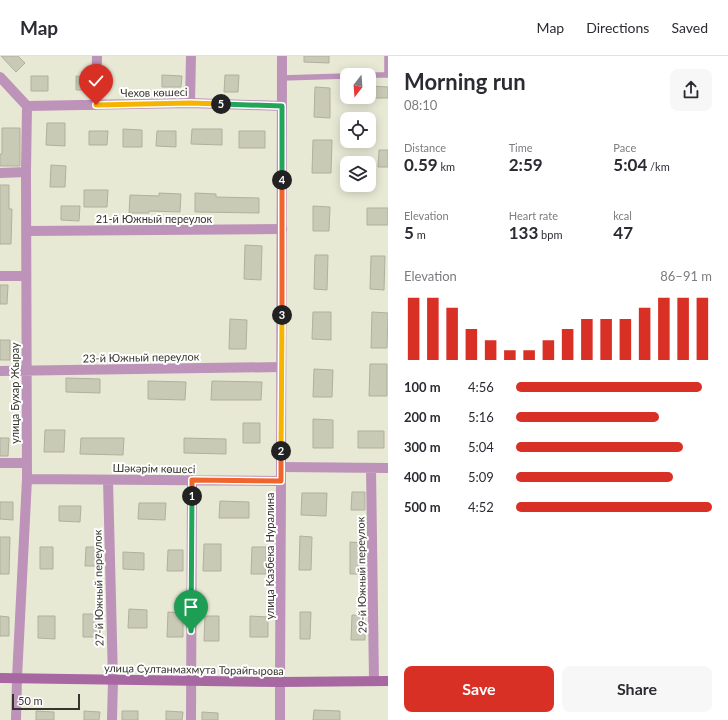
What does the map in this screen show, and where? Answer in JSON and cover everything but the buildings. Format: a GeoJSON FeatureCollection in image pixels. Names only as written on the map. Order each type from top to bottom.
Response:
{"type":"FeatureCollection","features":[{"type":"Feature","properties":{"kind":"main road","name":"улица Султанмахмута Торайгырова"},"geometry":{"type":"LineString","coordinates":[[0,678],[191,682],[388,681]]}},
{"type":"Feature","properties":{"kind":"street"},"geometry":{"type":"LineString","coordinates":[[96,105],[97,56]]}},
{"type":"Feature","properties":{"kind":"street"},"geometry":{"type":"LineString","coordinates":[[190,103],[191,56]]}},
{"type":"Feature","properties":{"kind":"street","name":"улица Казбека Нуралина"},"geometry":{"type":"LineString","coordinates":[[280,720],[282,56]]}},
{"type":"Feature","properties":{"kind":"street"},"geometry":{"type":"LineString","coordinates":[[0,77],[27,106]]}},
{"type":"Feature","properties":{"kind":"street","name":"Чехов көшесі"},"geometry":{"type":"LineString","coordinates":[[27,106],[190,103],[282,106]]}},
{"type":"Feature","properties":{"kind":"street","name":"улица Бухар Жырау"},"geometry":{"type":"LineString","coordinates":[[16,720],[27,479],[27,106]]}},
{"type":"Feature","properties":{"kind":"street"},"geometry":{"type":"LineString","coordinates":[[0,173],[26,172]]}},
{"type":"Feature","properties":{"kind":"street","name":"21-й Южный переулок"},"geometry":{"type":"LineString","coordinates":[[26,231],[282,229]]}},
{"type":"Feature","properties":{"kind":"street"},"geometry":{"type":"LineString","coordinates":[[0,276],[26,276]]}},
{"type":"Feature","properties":{"kind":"street","name":"23-й Южный переулок"},"geometry":{"type":"LineString","coordinates":[[0,371],[281,367]]}},
{"type":"Feature","properties":{"kind":"street"},"geometry":{"type":"LineString","coordinates":[[0,463],[27,463]]}},
{"type":"Feature","properties":{"kind":"street"},"geometry":{"type":"LineString","coordinates":[[281,467],[388,468]]}},
{"type":"Feature","properties":{"kind":"street","name":"29-й Южный переулок"},"geometry":{"type":"LineString","coordinates":[[372,468],[374,681]]}},
{"type":"Feature","properties":{"kind":"street","name":"Шәкәрім көшесі"},"geometry":{"type":"LineString","coordinates":[[27,479],[281,481]]}},
{"type":"Feature","properties":{"kind":"street","name":"27-й Южный переулок"},"geometry":{"type":"LineString","coordinates":[[108,480],[113,680],[112,720]]}},
{"type":"Feature","properties":{"kind":"street"},"geometry":{"type":"LineString","coordinates":[[191,720],[192,480]]}},
{"type":"Feature","properties":{"kind":"lane"},"geometry":{"type":"LineString","coordinates":[[376,75],[387,75],[387,56]]}},
{"type":"Feature","properties":{"kind":"lane"},"geometry":{"type":"LineString","coordinates":[[282,78],[340,76]]}},
{"type":"Feature","properties":{"kind":"route"},"geometry":{"type":"LineString","coordinates":[[96,105],[190,103],[282,106],[281,481],[192,480],[191,631]]}}]}
